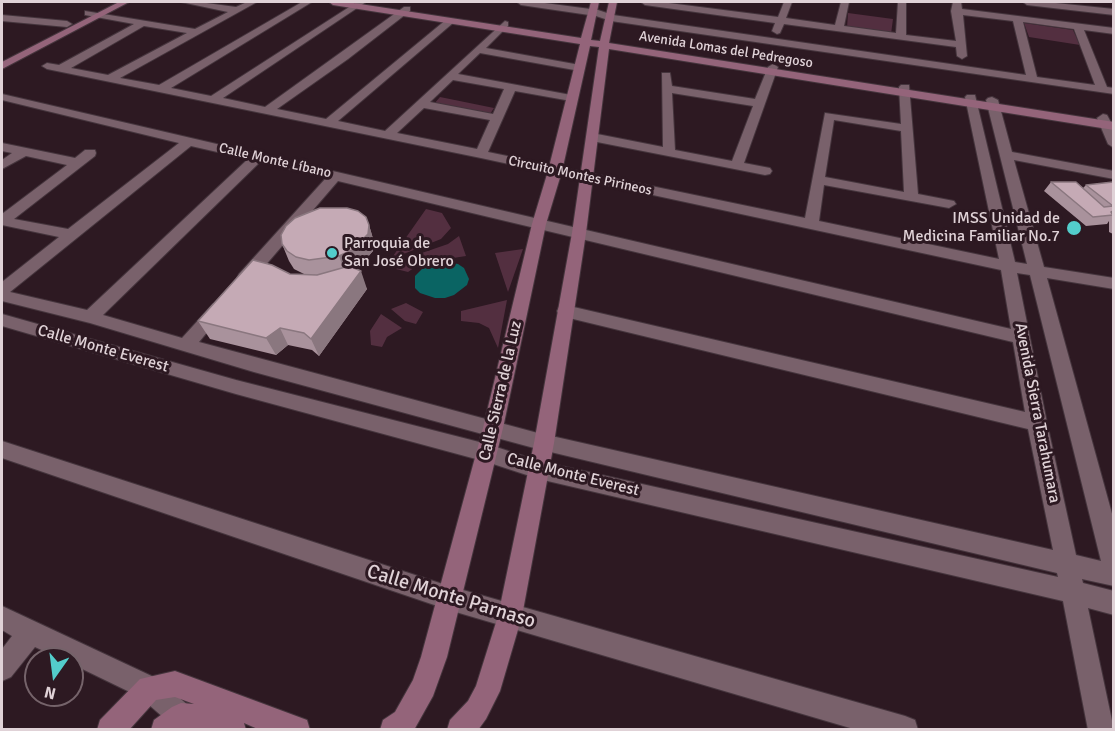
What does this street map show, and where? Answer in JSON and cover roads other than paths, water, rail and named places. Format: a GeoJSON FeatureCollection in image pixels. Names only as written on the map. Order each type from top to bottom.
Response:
{"type":"FeatureCollection","features":[{"type":"Feature","properties":{"kind":"street"},"geometry":{"type":"LineString","coordinates":[[2,57],[110,2]]}},
{"type":"Feature","properties":{"kind":"street"},"geometry":{"type":"LineString","coordinates":[[2,66],[125,2]]}},
{"type":"Feature","properties":{"kind":"street"},"geometry":{"type":"LineString","coordinates":[[185,2],[236,10]]}},
{"type":"Feature","properties":{"kind":"street"},"geometry":{"type":"LineString","coordinates":[[109,80],[253,2]]}},
{"type":"Feature","properties":{"kind":"street"},"geometry":{"type":"LineString","coordinates":[[161,89],[308,2]]}},
{"type":"Feature","properties":{"kind":"street","name":"Avenida Lomas del Pedregoso"},"geometry":{"type":"LineString","coordinates":[[333,2],[360,3],[1109,122]]}},
{"type":"Feature","properties":{"kind":"street"},"geometry":{"type":"LineString","coordinates":[[521,2],[1108,90]]}},
{"type":"Feature","properties":{"kind":"street"},"geometry":{"type":"LineString","coordinates":[[468,720],[488,691],[531,467],[539,441],[565,311],[582,177],[592,136],[605,42],[602,14],[595,2]]}},
{"type":"Feature","properties":{"kind":"street"},"geometry":{"type":"LineString","coordinates":[[602,14],[613,2]]}},
{"type":"Feature","properties":{"kind":"street"},"geometry":{"type":"LineString","coordinates":[[645,2],[670,3],[726,13],[961,45]]}},
{"type":"Feature","properties":{"kind":"street"},"geometry":{"type":"LineString","coordinates":[[726,13],[732,2]]}},
{"type":"Feature","properties":{"kind":"street"},"geometry":{"type":"LineString","coordinates":[[774,40],[788,2]]}},
{"type":"Feature","properties":{"kind":"street"},"geometry":{"type":"LineString","coordinates":[[839,28],[845,2]]}},
{"type":"Feature","properties":{"kind":"street"},"geometry":{"type":"LineString","coordinates":[[900,37],[902,2]]}},
{"type":"Feature","properties":{"kind":"street"},"geometry":{"type":"LineString","coordinates":[[1027,2],[1113,12]]}},
{"type":"Feature","properties":{"kind":"street"},"geometry":{"type":"LineString","coordinates":[[213,100],[360,3]]}},
{"type":"Feature","properties":{"kind":"street"},"geometry":{"type":"LineString","coordinates":[[962,68],[956,6],[1017,18],[1113,31]]}},
{"type":"Feature","properties":{"kind":"street"},"geometry":{"type":"LineString","coordinates":[[268,110],[344,57],[404,11]]}},
{"type":"Feature","properties":{"kind":"street","name":"Avenida Lomas del Pedregoso"},"geometry":{"type":"LineString","coordinates":[[404,11],[450,21],[503,27]]}},
{"type":"Feature","properties":{"kind":"street"},"geometry":{"type":"LineString","coordinates":[[88,13],[196,32]]}},
{"type":"Feature","properties":{"kind":"street","name":"Calle Sierra de la Luz"},"geometry":{"type":"LineString","coordinates":[[393,729],[404,721],[424,687],[454,600],[499,429],[543,225],[558,172],[571,98],[588,40],[602,14]]}},
{"type":"Feature","properties":{"kind":"street"},"geometry":{"type":"LineString","coordinates":[[2,24],[7,18],[67,24]]}},
{"type":"Feature","properties":{"kind":"street"},"geometry":{"type":"LineString","coordinates":[[1017,18],[1032,78]]}},
{"type":"Feature","properties":{"kind":"street"},"geometry":{"type":"LineString","coordinates":[[328,123],[450,21]]}},
{"type":"Feature","properties":{"kind":"street"},"geometry":{"type":"LineString","coordinates":[[62,68],[144,22]]}},
{"type":"Feature","properties":{"kind":"street"},"geometry":{"type":"LineString","coordinates":[[1078,26],[1108,90]]}},
{"type":"Feature","properties":{"kind":"street"},"geometry":{"type":"LineString","coordinates":[[388,135],[503,27]]}},
{"type":"Feature","properties":{"kind":"street"},"geometry":{"type":"LineString","coordinates":[[480,50],[580,68]]}},
{"type":"Feature","properties":{"kind":"street","name":"Circuito Montes Pirineos"},"geometry":{"type":"LineString","coordinates":[[47,66],[481,154],[1008,266],[1113,284]]}},
{"type":"Feature","properties":{"kind":"street"},"geometry":{"type":"LineString","coordinates":[[736,165],[771,70]]}},
{"type":"Feature","properties":{"kind":"street"},"geometry":{"type":"LineString","coordinates":[[666,75],[669,151]]}},
{"type":"Feature","properties":{"kind":"street"},"geometry":{"type":"LineString","coordinates":[[451,76],[571,98]]}},
{"type":"Feature","properties":{"kind":"street"},"geometry":{"type":"LineString","coordinates":[[481,154],[510,88]]}},
{"type":"Feature","properties":{"kind":"street"},"geometry":{"type":"LineString","coordinates":[[667,89],[758,103]]}},
{"type":"Feature","properties":{"kind":"street"},"geometry":{"type":"LineString","coordinates":[[905,90],[911,197]]}},
{"type":"Feature","properties":{"kind":"street","name":"Calle Monte Líbano"},"geometry":{"type":"LineString","coordinates":[[2,97],[574,231]]}},
{"type":"Feature","properties":{"kind":"street","name":"Avenida Sierra Tarahumara"},"geometry":{"type":"LineString","coordinates":[[972,100],[1102,729]]}},
{"type":"Feature","properties":{"kind":"street"},"geometry":{"type":"LineString","coordinates":[[423,104],[497,117]]}},
{"type":"Feature","properties":{"kind":"street","name":"Avenida Sierra Tarahumara"},"geometry":{"type":"LineString","coordinates":[[993,104],[1113,565]]}},
{"type":"Feature","properties":{"kind":"street"},"geometry":{"type":"LineString","coordinates":[[811,224],[829,116],[906,129]]}},
{"type":"Feature","properties":{"kind":"street"},"geometry":{"type":"LineString","coordinates":[[1109,122],[1113,144]]}},
{"type":"Feature","properties":{"kind":"street"},"geometry":{"type":"LineString","coordinates":[[592,136],[765,171]]}},
{"type":"Feature","properties":{"kind":"street"},"geometry":{"type":"LineString","coordinates":[[2,290],[189,141]]}},
{"type":"Feature","properties":{"kind":"street"},"geometry":{"type":"LineString","coordinates":[[2,147],[78,163]]}},
{"type":"Feature","properties":{"kind":"street"},"geometry":{"type":"LineString","coordinates":[[2,165],[23,152]]}},
{"type":"Feature","properties":{"kind":"street"},"geometry":{"type":"LineString","coordinates":[[2,221],[90,153]]}},
{"type":"Feature","properties":{"kind":"street"},"geometry":{"type":"LineString","coordinates":[[1006,155],[1113,175]]}},
{"type":"Feature","properties":{"kind":"street"},"geometry":{"type":"LineString","coordinates":[[90,317],[258,158]]}},
{"type":"Feature","properties":{"kind":"street"},"geometry":{"type":"LineString","coordinates":[[186,345],[336,175]]}},
{"type":"Feature","properties":{"kind":"street"},"geometry":{"type":"LineString","coordinates":[[819,180],[949,204]]}},
{"type":"Feature","properties":{"kind":"street"},"geometry":{"type":"LineString","coordinates":[[2,221],[73,235]]}},
{"type":"Feature","properties":{"kind":"street"},"geometry":{"type":"LineString","coordinates":[[574,231],[1022,338]]}},
{"type":"Feature","properties":{"kind":"street","name":"Calle Monte Everest"},"geometry":{"type":"LineString","coordinates":[[2,296],[90,317],[254,365],[539,441],[1113,575]]}},
{"type":"Feature","properties":{"kind":"street"},"geometry":{"type":"LineString","coordinates":[[8,322],[36,304]]}},
{"type":"Feature","properties":{"kind":"street"},"geometry":{"type":"LineString","coordinates":[[565,311],[1037,423]]}},
{"type":"Feature","properties":{"kind":"street","name":"Calle Monte Everest"},"geometry":{"type":"LineString","coordinates":[[8,322],[236,387],[492,454],[531,467],[1113,603]]}},
{"type":"Feature","properties":{"kind":"street"},"geometry":{"type":"LineString","coordinates":[[236,387],[254,365]]}},
{"type":"Feature","properties":{"kind":"street","name":"Calle Monte Parnaso"},"geometry":{"type":"LineString","coordinates":[[2,450],[454,600],[905,729]]}},
{"type":"Feature","properties":{"kind":"street"},"geometry":{"type":"LineString","coordinates":[[772,495],[772,523]]}},
{"type":"Feature","properties":{"kind":"street"},"geometry":{"type":"LineString","coordinates":[[2,618],[148,688],[172,723],[208,719],[233,729]]}},
{"type":"Feature","properties":{"kind":"street"},"geometry":{"type":"LineString","coordinates":[[2,668],[31,632]]}},
{"type":"Feature","properties":{"kind":"street"},"geometry":{"type":"LineString","coordinates":[[110,729],[148,688],[175,684],[297,729]]}},
{"type":"Feature","properties":{"kind":"water"},"geometry":{"type":"Polygon","coordinates":[[[442,261],[458,264],[464,268],[469,279],[467,285],[454,295],[445,298],[435,298],[420,293],[415,288],[415,276],[425,266],[442,261]]]}},
{"type":"Feature","properties":{"kind":"place","name":"IMSS Unidad de Medicina Familiar No.7"},"geometry":{"type":"Point","coordinates":[1074,228]}},
{"type":"Feature","properties":{"kind":"place","name":"Parroquia de San José Obrero"},"geometry":{"type":"Point","coordinates":[332,253]}}]}
